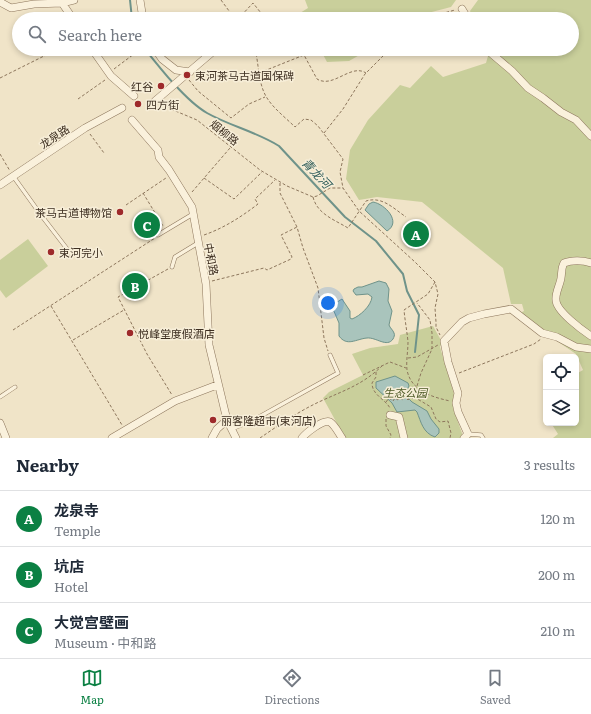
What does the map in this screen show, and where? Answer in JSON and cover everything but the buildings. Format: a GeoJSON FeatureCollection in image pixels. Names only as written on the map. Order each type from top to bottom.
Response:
{"type":"FeatureCollection","features":[{"type":"Feature","properties":{"kind":"street"},"geometry":{"type":"LineString","coordinates":[[0,2],[11,8],[74,0]]}},
{"type":"Feature","properties":{"kind":"street"},"geometry":{"type":"LineString","coordinates":[[140,0],[142,12]]}},
{"type":"Feature","properties":{"kind":"street"},"geometry":{"type":"LineString","coordinates":[[61,2],[68,12]]}},
{"type":"Feature","properties":{"kind":"street"},"geometry":{"type":"LineString","coordinates":[[462,8],[464,12]]}},
{"type":"Feature","properties":{"kind":"street"},"geometry":{"type":"LineString","coordinates":[[97,56],[111,76],[134,96]]}},
{"type":"Feature","properties":{"kind":"street"},"geometry":{"type":"LineString","coordinates":[[159,56],[176,70],[188,74]]}},
{"type":"Feature","properties":{"kind":"street"},"geometry":{"type":"LineString","coordinates":[[156,100],[208,56]]}},
{"type":"Feature","properties":{"kind":"street"},"geometry":{"type":"LineString","coordinates":[[494,56],[512,71],[528,88],[561,112],[576,120],[591,136]]}},
{"type":"Feature","properties":{"kind":"street","name":"龙泉路"},"geometry":{"type":"LineString","coordinates":[[0,185],[86,128],[122,108]]}},
{"type":"Feature","properties":{"kind":"street","name":"中和路"},"geometry":{"type":"LineString","coordinates":[[132,120],[158,150],[159,157],[192,207],[205,282],[209,345],[217,385],[227,420],[236,438]]}},
{"type":"Feature","properties":{"kind":"street"},"geometry":{"type":"LineString","coordinates":[[591,263],[584,261],[569,261],[564,263],[562,266],[562,277],[556,301],[558,308],[591,336]]}},
{"type":"Feature","properties":{"kind":"street"},"geometry":{"type":"LineString","coordinates":[[466,436],[456,403],[458,393],[452,376],[444,342],[462,322],[469,318],[484,314],[511,309],[537,330],[557,337],[576,347],[591,349]]}},
{"type":"Feature","properties":{"kind":"street"},"geometry":{"type":"LineString","coordinates":[[112,438],[175,401],[217,385]]}},
{"type":"Feature","properties":{"kind":"street"},"geometry":{"type":"LineString","coordinates":[[390,416],[399,417],[404,438]]}},
{"type":"Feature","properties":{"kind":"street"},"geometry":{"type":"LineString","coordinates":[[212,438],[217,429],[227,420]]}},
{"type":"Feature","properties":{"kind":"street"},"geometry":{"type":"LineString","coordinates":[[302,438],[321,423],[326,422],[332,424],[342,438]]}},
{"type":"Feature","properties":{"kind":"street"},"geometry":{"type":"LineString","coordinates":[[0,423],[6,438]]}},
{"type":"Feature","properties":{"kind":"lane"},"geometry":{"type":"LineString","coordinates":[[13,176],[71,254]]}},
{"type":"Feature","properties":{"kind":"lane"},"geometry":{"type":"LineString","coordinates":[[158,235],[193,214]]}},
{"type":"Feature","properties":{"kind":"lane"},"geometry":{"type":"LineString","coordinates":[[172,267],[175,257],[197,240]]}},
{"type":"Feature","properties":{"kind":"lane"},"geometry":{"type":"LineString","coordinates":[[232,429],[250,422],[338,373],[330,355]]}},
{"type":"Feature","properties":{"kind":"lane"},"geometry":{"type":"LineString","coordinates":[[0,397],[15,387]]}},
{"type":"Feature","properties":{"kind":"lane"},"geometry":{"type":"LineString","coordinates":[[466,436],[481,435],[484,438]]}},
{"type":"Feature","properties":{"kind":"path"},"geometry":{"type":"LineString","coordinates":[[221,0],[230,12]]}},
{"type":"Feature","properties":{"kind":"path"},"geometry":{"type":"LineString","coordinates":[[245,12],[254,3],[261,12]]}},
{"type":"Feature","properties":{"kind":"path"},"geometry":{"type":"LineString","coordinates":[[446,12],[462,8]]}},
{"type":"Feature","properties":{"kind":"path"},"geometry":{"type":"LineString","coordinates":[[0,78],[44,56]]}},
{"type":"Feature","properties":{"kind":"path"},"geometry":{"type":"LineString","coordinates":[[78,99],[111,76],[112,72],[132,56]]}},
{"type":"Feature","properties":{"kind":"path"},"geometry":{"type":"LineString","coordinates":[[256,56],[259,73],[266,97],[273,106],[295,127],[304,119],[311,120],[316,124],[343,159],[340,172],[343,188],[358,211],[435,282],[438,294],[435,308],[436,327],[444,342],[417,357],[408,358]]}},
{"type":"Feature","properties":{"kind":"path"},"geometry":{"type":"LineString","coordinates":[[259,73],[302,56]]}},
{"type":"Feature","properties":{"kind":"path"},"geometry":{"type":"LineString","coordinates":[[305,56],[317,79],[321,81],[328,82],[340,76],[359,70],[366,73]]}},
{"type":"Feature","properties":{"kind":"path"},"geometry":{"type":"LineString","coordinates":[[324,133],[343,109],[358,83],[383,56]]}},
{"type":"Feature","properties":{"kind":"path"},"geometry":{"type":"LineString","coordinates":[[188,74],[189,82],[231,118],[249,104],[266,97]]}},
{"type":"Feature","properties":{"kind":"path","name":"烟柳路"},"geometry":{"type":"LineString","coordinates":[[156,100],[173,110],[197,120],[262,171],[280,182],[313,197]]}},
{"type":"Feature","properties":{"kind":"path"},"geometry":{"type":"LineString","coordinates":[[86,128],[104,153]]}},
{"type":"Feature","properties":{"kind":"path"},"geometry":{"type":"LineString","coordinates":[[186,197],[194,191],[231,148]]}},
{"type":"Feature","properties":{"kind":"path"},"geometry":{"type":"LineString","coordinates":[[0,154],[13,176]]}},
{"type":"Feature","properties":{"kind":"path"},"geometry":{"type":"LineString","coordinates":[[204,178],[234,199],[262,171]]}},
{"type":"Feature","properties":{"kind":"path"},"geometry":{"type":"LineString","coordinates":[[126,205],[171,174]]}},
{"type":"Feature","properties":{"kind":"path"},"geometry":{"type":"LineString","coordinates":[[197,240],[235,221],[258,204],[255,199],[275,179]]}},
{"type":"Feature","properties":{"kind":"path"},"geometry":{"type":"LineString","coordinates":[[280,182],[280,193],[298,227],[303,248],[318,288],[324,338],[330,355]]}},
{"type":"Feature","properties":{"kind":"path"},"geometry":{"type":"LineString","coordinates":[[343,188],[330,188],[313,197],[317,207],[322,213],[348,228],[366,201],[375,199],[381,200],[406,217]]}},
{"type":"Feature","properties":{"kind":"path"},"geometry":{"type":"LineString","coordinates":[[143,193],[166,230]]}},
{"type":"Feature","properties":{"kind":"path"},"geometry":{"type":"LineString","coordinates":[[205,282],[264,268],[267,270],[291,260],[292,257],[281,235],[298,227]]}},
{"type":"Feature","properties":{"kind":"path"},"geometry":{"type":"LineString","coordinates":[[13,330],[147,244],[158,235]]}},
{"type":"Feature","properties":{"kind":"path"},"geometry":{"type":"LineString","coordinates":[[172,267],[118,297],[147,354],[175,401]]}},
{"type":"Feature","properties":{"kind":"path"},"geometry":{"type":"LineString","coordinates":[[435,282],[428,294],[404,310],[408,340],[407,368],[411,380],[420,390],[431,397],[456,403]]}},
{"type":"Feature","properties":{"kind":"path"},"geometry":{"type":"LineString","coordinates":[[417,302],[430,320],[432,333],[432,349],[421,373],[417,387]]}},
{"type":"Feature","properties":{"kind":"path"},"geometry":{"type":"LineString","coordinates":[[51,305],[125,430]]}},
{"type":"Feature","properties":{"kind":"path"},"geometry":{"type":"LineString","coordinates":[[72,341],[124,310]]}},
{"type":"Feature","properties":{"kind":"path"},"geometry":{"type":"LineString","coordinates":[[452,376],[534,344],[548,334]]}},
{"type":"Feature","properties":{"kind":"path"},"geometry":{"type":"LineString","coordinates":[[363,375],[390,362],[407,368]]}},
{"type":"Feature","properties":{"kind":"path"},"geometry":{"type":"LineString","coordinates":[[260,438],[284,421],[320,401],[342,393],[371,376],[382,366]]}},
{"type":"Feature","properties":{"kind":"path"},"geometry":{"type":"LineString","coordinates":[[376,372],[377,375],[372,383],[372,388],[390,408],[390,416],[387,416],[385,420],[386,426],[391,435],[390,438]]}},
{"type":"Feature","properties":{"kind":"path"},"geometry":{"type":"LineString","coordinates":[[386,403],[389,398],[393,401],[395,398],[398,400],[400,398],[403,400],[405,397],[408,400],[410,397],[413,398],[420,390]]}},
{"type":"Feature","properties":{"kind":"path"},"geometry":{"type":"LineString","coordinates":[[413,398],[430,407],[436,419],[440,422],[448,421],[451,434],[450,438]]}},
{"type":"Feature","properties":{"kind":"green space"},"geometry":{"type":"Polygon","coordinates":[[[305,0],[456,0],[451,7],[432,12],[302,12],[308,8],[305,0]]]}},
{"type":"Feature","properties":{"kind":"green space"},"geometry":{"type":"Polygon","coordinates":[[[478,0],[591,0],[591,438],[553,438],[558,434],[553,426],[579,426],[579,372],[583,370],[579,361],[579,354],[576,354],[551,337],[520,313],[524,311],[522,304],[511,304],[503,268],[422,202],[377,197],[359,200],[346,179],[350,150],[368,120],[400,85],[410,88],[431,66],[443,77],[486,63],[488,56],[579,56],[579,12],[470,12],[478,0]]]}},
{"type":"Feature","properties":{"kind":"green space"},"geometry":{"type":"Polygon","coordinates":[[[324,56],[358,56],[349,61],[327,62],[324,56]]]}},
{"type":"Feature","properties":{"kind":"green space"},"geometry":{"type":"Polygon","coordinates":[[[28,239],[48,266],[6,298],[0,290],[0,260],[28,239]]]}},
{"type":"Feature","properties":{"kind":"green space","name":"生态公园"},"geometry":{"type":"Polygon","coordinates":[[[433,326],[442,342],[440,347],[454,394],[453,408],[463,436],[460,438],[345,438],[323,398],[329,392],[363,375],[352,354],[370,348],[398,344],[400,335],[433,326]]]}},
{"type":"Feature","properties":{"kind":"water"},"geometry":{"type":"Polygon","coordinates":[[[373,202],[378,203],[387,210],[392,218],[393,223],[387,231],[365,210],[369,204],[373,202]]]}},
{"type":"Feature","properties":{"kind":"water"},"geometry":{"type":"Polygon","coordinates":[[[379,281],[386,283],[389,289],[388,301],[392,311],[389,325],[394,334],[393,339],[391,342],[370,338],[352,342],[345,341],[339,336],[339,323],[333,309],[334,304],[342,299],[350,311],[350,318],[355,318],[367,307],[372,297],[368,294],[356,295],[353,291],[354,289],[379,281]]]}},
{"type":"Feature","properties":{"kind":"water"},"geometry":{"type":"Polygon","coordinates":[[[395,376],[408,383],[409,386],[406,392],[408,398],[427,411],[439,429],[439,433],[435,437],[425,430],[415,410],[397,412],[392,403],[376,388],[376,382],[395,376]]]}},
{"type":"Feature","properties":{"kind":"waterway","name":"青龙河"},"geometry":{"type":"LineString","coordinates":[[130,0],[131,12]]}},
{"type":"Feature","properties":{"kind":"waterway","name":"青龙河"},"geometry":{"type":"LineString","coordinates":[[151,56],[174,84],[199,108],[216,118],[262,137],[279,146],[345,217],[376,241],[403,274],[407,291],[419,315],[415,352]]}},
{"type":"Feature","properties":{"kind":"place","name":"束河茶马古道国保碑"},"geometry":{"type":"Point","coordinates":[187,75]}},
{"type":"Feature","properties":{"kind":"place","name":"红谷"},"geometry":{"type":"Point","coordinates":[161,86]}},
{"type":"Feature","properties":{"kind":"place","name":"四方街"},"geometry":{"type":"Point","coordinates":[138,104]}},
{"type":"Feature","properties":{"kind":"place","name":"茶马古道博物馆"},"geometry":{"type":"Point","coordinates":[120,212]}},
{"type":"Feature","properties":{"kind":"place","name":"大觉宫壁画"},"geometry":{"type":"Point","coordinates":[147,225]}},
{"type":"Feature","properties":{"kind":"place","name":"龙泉寺"},"geometry":{"type":"Point","coordinates":[416,234]}},
{"type":"Feature","properties":{"kind":"place","name":"束河完小"},"geometry":{"type":"Point","coordinates":[51,252]}},
{"type":"Feature","properties":{"kind":"place","name":"坑店"},"geometry":{"type":"Point","coordinates":[135,286]}},
{"type":"Feature","properties":{"kind":"place","name":"悦峰堂度假酒店"},"geometry":{"type":"Point","coordinates":[130,333]}},
{"type":"Feature","properties":{"kind":"place","name":"丽客隆超市(束河店)"},"geometry":{"type":"Point","coordinates":[213,420]}}]}
